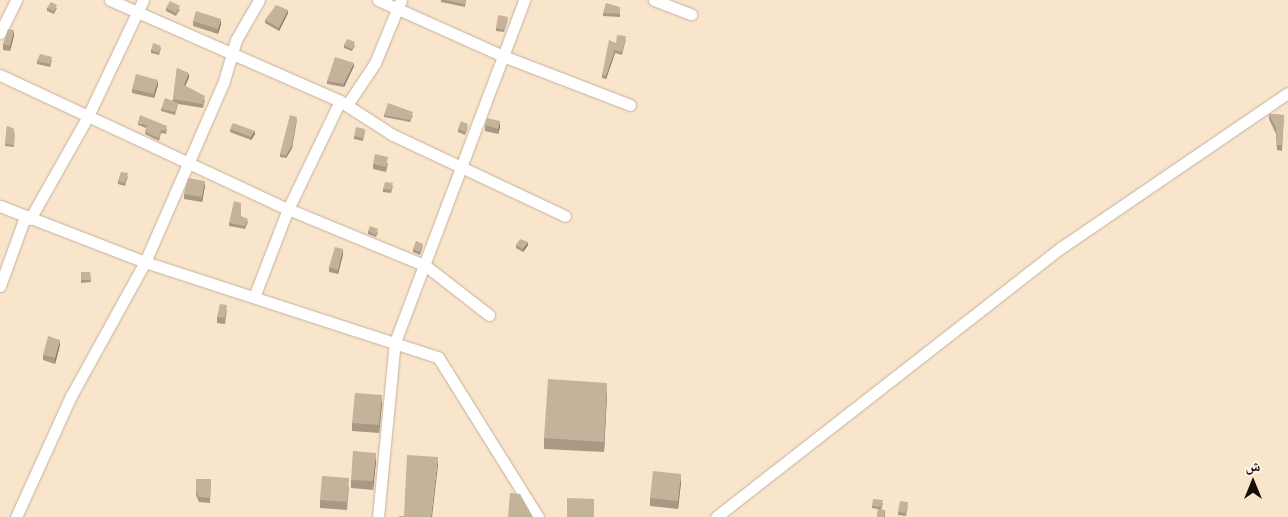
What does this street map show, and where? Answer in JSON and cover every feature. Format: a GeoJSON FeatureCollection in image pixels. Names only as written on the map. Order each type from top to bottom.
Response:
{"type":"FeatureCollection","features":[{"type":"Feature","properties":{"kind":"street"},"geometry":{"type":"LineString","coordinates":[[0,33],[16,0]]}},
{"type":"Feature","properties":{"kind":"street"},"geometry":{"type":"LineString","coordinates":[[110,0],[231,55],[344,103],[393,135],[565,216]]}},
{"type":"Feature","properties":{"kind":"street"},"geometry":{"type":"LineString","coordinates":[[0,286],[28,218],[88,116],[143,0]]}},
{"type":"Feature","properties":{"kind":"street"},"geometry":{"type":"LineString","coordinates":[[16,517],[71,396],[145,262],[231,55],[259,0]]}},
{"type":"Feature","properties":{"kind":"street"},"geometry":{"type":"LineString","coordinates":[[378,0],[400,4],[503,56],[630,105]]}},
{"type":"Feature","properties":{"kind":"street"},"geometry":{"type":"LineString","coordinates":[[378,517],[395,342],[464,167],[524,0]]}},
{"type":"Feature","properties":{"kind":"street"},"geometry":{"type":"LineString","coordinates":[[654,0],[691,14]]}},
{"type":"Feature","properties":{"kind":"street"},"geometry":{"type":"LineString","coordinates":[[254,297],[288,209],[344,103],[366,81],[400,4]]}},
{"type":"Feature","properties":{"kind":"street"},"geometry":{"type":"LineString","coordinates":[[0,75],[188,160],[288,209],[426,266],[489,315]]}},
{"type":"Feature","properties":{"kind":"street"},"geometry":{"type":"LineString","coordinates":[[716,517],[1062,247],[1288,93]]}},
{"type":"Feature","properties":{"kind":"street"},"geometry":{"type":"LineString","coordinates":[[0,206],[145,262],[438,356],[538,517]]}},
{"type":"Feature","properties":{"kind":"building"},"geometry":{"type":"Polygon","coordinates":[[[445,0],[465,0],[465,4],[445,0]]]}},
{"type":"Feature","properties":{"kind":"building"},"geometry":{"type":"Polygon","coordinates":[[[170,1],[180,6],[176,13],[166,8],[170,1]]]}},
{"type":"Feature","properties":{"kind":"building"},"geometry":{"type":"Polygon","coordinates":[[[51,2],[57,5],[54,11],[47,8],[51,2]]]}},
{"type":"Feature","properties":{"kind":"building"},"geometry":{"type":"Polygon","coordinates":[[[606,3],[620,7],[620,14],[603,13],[606,3]]]}},
{"type":"Feature","properties":{"kind":"building"},"geometry":{"type":"Polygon","coordinates":[[[276,5],[288,10],[279,28],[265,20],[276,5]]]}},
{"type":"Feature","properties":{"kind":"building"},"geometry":{"type":"Polygon","coordinates":[[[196,11],[221,19],[218,29],[193,21],[196,11]]]}},
{"type":"Feature","properties":{"kind":"building"},"geometry":{"type":"Polygon","coordinates":[[[498,15],[508,17],[504,30],[496,28],[498,15]]]}},
{"type":"Feature","properties":{"kind":"building"},"geometry":{"type":"Polygon","coordinates":[[[8,29],[14,30],[10,46],[3,44],[8,29]]]}},
{"type":"Feature","properties":{"kind":"building"},"geometry":{"type":"Polygon","coordinates":[[[617,35],[626,36],[622,52],[615,50],[606,76],[602,75],[609,40],[616,43],[617,35]]]}},
{"type":"Feature","properties":{"kind":"building"},"geometry":{"type":"Polygon","coordinates":[[[347,39],[355,42],[352,49],[344,45],[347,39]]]}},
{"type":"Feature","properties":{"kind":"building"},"geometry":{"type":"Polygon","coordinates":[[[153,43],[161,46],[159,53],[151,50],[153,43]]]}},
{"type":"Feature","properties":{"kind":"building"},"geometry":{"type":"Polygon","coordinates":[[[40,54],[52,57],[50,64],[37,61],[40,54]]]}},
{"type":"Feature","properties":{"kind":"building"},"geometry":{"type":"Polygon","coordinates":[[[335,57],[354,63],[344,84],[327,81],[335,57]]]}},
{"type":"Feature","properties":{"kind":"building"},"geometry":{"type":"Polygon","coordinates":[[[177,68],[189,73],[184,85],[205,96],[203,104],[173,99],[177,68]]]}},
{"type":"Feature","properties":{"kind":"building"},"geometry":{"type":"Polygon","coordinates":[[[136,74],[158,80],[154,94],[132,89],[136,74]]]}},
{"type":"Feature","properties":{"kind":"building"},"geometry":{"type":"Polygon","coordinates":[[[165,98],[178,103],[175,112],[161,109],[165,98]]]}},
{"type":"Feature","properties":{"kind":"building"},"geometry":{"type":"Polygon","coordinates":[[[388,103],[413,112],[410,120],[384,115],[388,103]]]}},
{"type":"Feature","properties":{"kind":"building"},"geometry":{"type":"Polygon","coordinates":[[[1269,114],[1284,115],[1282,145],[1277,145],[1276,128],[1269,114]]]}},
{"type":"Feature","properties":{"kind":"building"},"geometry":{"type":"Polygon","coordinates":[[[140,115],[167,126],[166,131],[161,130],[159,138],[145,132],[147,125],[138,123],[140,115]]]}},
{"type":"Feature","properties":{"kind":"building"},"geometry":{"type":"Polygon","coordinates":[[[290,115],[297,117],[292,146],[286,156],[280,154],[290,115]]]}},
{"type":"Feature","properties":{"kind":"building"},"geometry":{"type":"Polygon","coordinates":[[[487,118],[500,121],[498,129],[485,125],[487,118]]]}},
{"type":"Feature","properties":{"kind":"building"},"geometry":{"type":"Polygon","coordinates":[[[461,121],[468,124],[465,132],[458,129],[461,121]]]}},
{"type":"Feature","properties":{"kind":"building"},"geometry":{"type":"Polygon","coordinates":[[[233,123],[255,131],[251,137],[230,129],[233,123]]]}},
{"type":"Feature","properties":{"kind":"building"},"geometry":{"type":"Polygon","coordinates":[[[7,126],[14,129],[14,145],[5,144],[7,126]]]}},
{"type":"Feature","properties":{"kind":"building"},"geometry":{"type":"Polygon","coordinates":[[[356,127],[365,129],[363,138],[354,136],[356,127]]]}},
{"type":"Feature","properties":{"kind":"building"},"geometry":{"type":"Polygon","coordinates":[[[375,154],[388,157],[386,167],[373,164],[375,154]]]}},
{"type":"Feature","properties":{"kind":"building"},"geometry":{"type":"Polygon","coordinates":[[[121,172],[128,173],[125,183],[118,181],[121,172]]]}},
{"type":"Feature","properties":{"kind":"building"},"geometry":{"type":"Polygon","coordinates":[[[188,178],[205,181],[202,197],[184,194],[188,178]]]}},
{"type":"Feature","properties":{"kind":"building"},"geometry":{"type":"Polygon","coordinates":[[[385,182],[393,183],[391,190],[383,189],[385,182]]]}},
{"type":"Feature","properties":{"kind":"building"},"geometry":{"type":"Polygon","coordinates":[[[234,201],[241,203],[241,216],[248,219],[245,226],[229,223],[234,201]]]}},
{"type":"Feature","properties":{"kind":"building"},"geometry":{"type":"Polygon","coordinates":[[[370,226],[378,229],[376,235],[368,231],[370,226]]]}},
{"type":"Feature","properties":{"kind":"building"},"geometry":{"type":"Polygon","coordinates":[[[520,239],[528,242],[523,249],[516,245],[520,239]]]}},
{"type":"Feature","properties":{"kind":"building"},"geometry":{"type":"Polygon","coordinates":[[[416,241],[423,244],[420,252],[413,249],[416,241]]]}},
{"type":"Feature","properties":{"kind":"building"},"geometry":{"type":"Polygon","coordinates":[[[335,247],[343,249],[338,270],[329,267],[335,247]]]}},
{"type":"Feature","properties":{"kind":"building"},"geometry":{"type":"Polygon","coordinates":[[[81,272],[90,272],[91,280],[81,280],[81,272]]]}},
{"type":"Feature","properties":{"kind":"building"},"geometry":{"type":"Polygon","coordinates":[[[220,304],[227,305],[225,318],[217,317],[220,304]]]}},
{"type":"Feature","properties":{"kind":"building"},"geometry":{"type":"Polygon","coordinates":[[[48,336],[60,340],[55,358],[43,355],[48,336]]]}},
{"type":"Feature","properties":{"kind":"building"},"geometry":{"type":"Polygon","coordinates":[[[548,379],[607,383],[604,442],[544,438],[548,379]]]}},
{"type":"Feature","properties":{"kind":"building"},"geometry":{"type":"Polygon","coordinates":[[[355,393],[382,395],[379,425],[352,423],[355,393]]]}},
{"type":"Feature","properties":{"kind":"building"},"geometry":{"type":"Polygon","coordinates":[[[353,451],[376,453],[373,481],[351,480],[353,451]]]}},
{"type":"Feature","properties":{"kind":"building"},"geometry":{"type":"Polygon","coordinates":[[[407,455],[438,457],[431,517],[399,517],[404,516],[407,455]]]}},
{"type":"Feature","properties":{"kind":"building"},"geometry":{"type":"Polygon","coordinates":[[[653,471],[681,474],[678,501],[650,498],[653,471]]]}},
{"type":"Feature","properties":{"kind":"building"},"geometry":{"type":"Polygon","coordinates":[[[322,476],[349,478],[347,502],[320,500],[322,476]]]}},
{"type":"Feature","properties":{"kind":"building"},"geometry":{"type":"Polygon","coordinates":[[[196,479],[211,479],[210,498],[199,497],[196,491],[196,479]]]}},
{"type":"Feature","properties":{"kind":"building"},"geometry":{"type":"Polygon","coordinates":[[[510,493],[520,494],[533,517],[508,517],[510,493]]]}},
{"type":"Feature","properties":{"kind":"building"},"geometry":{"type":"Polygon","coordinates":[[[567,498],[594,499],[594,517],[567,517],[567,498]]]}},
{"type":"Feature","properties":{"kind":"building"},"geometry":{"type":"Polygon","coordinates":[[[873,499],[883,500],[881,507],[872,506],[873,499]]]}},
{"type":"Feature","properties":{"kind":"building"},"geometry":{"type":"Polygon","coordinates":[[[900,501],[908,502],[906,513],[898,512],[900,501]]]}},
{"type":"Feature","properties":{"kind":"building"},"geometry":{"type":"Polygon","coordinates":[[[878,509],[885,510],[884,517],[877,517],[878,509]]]}}]}
